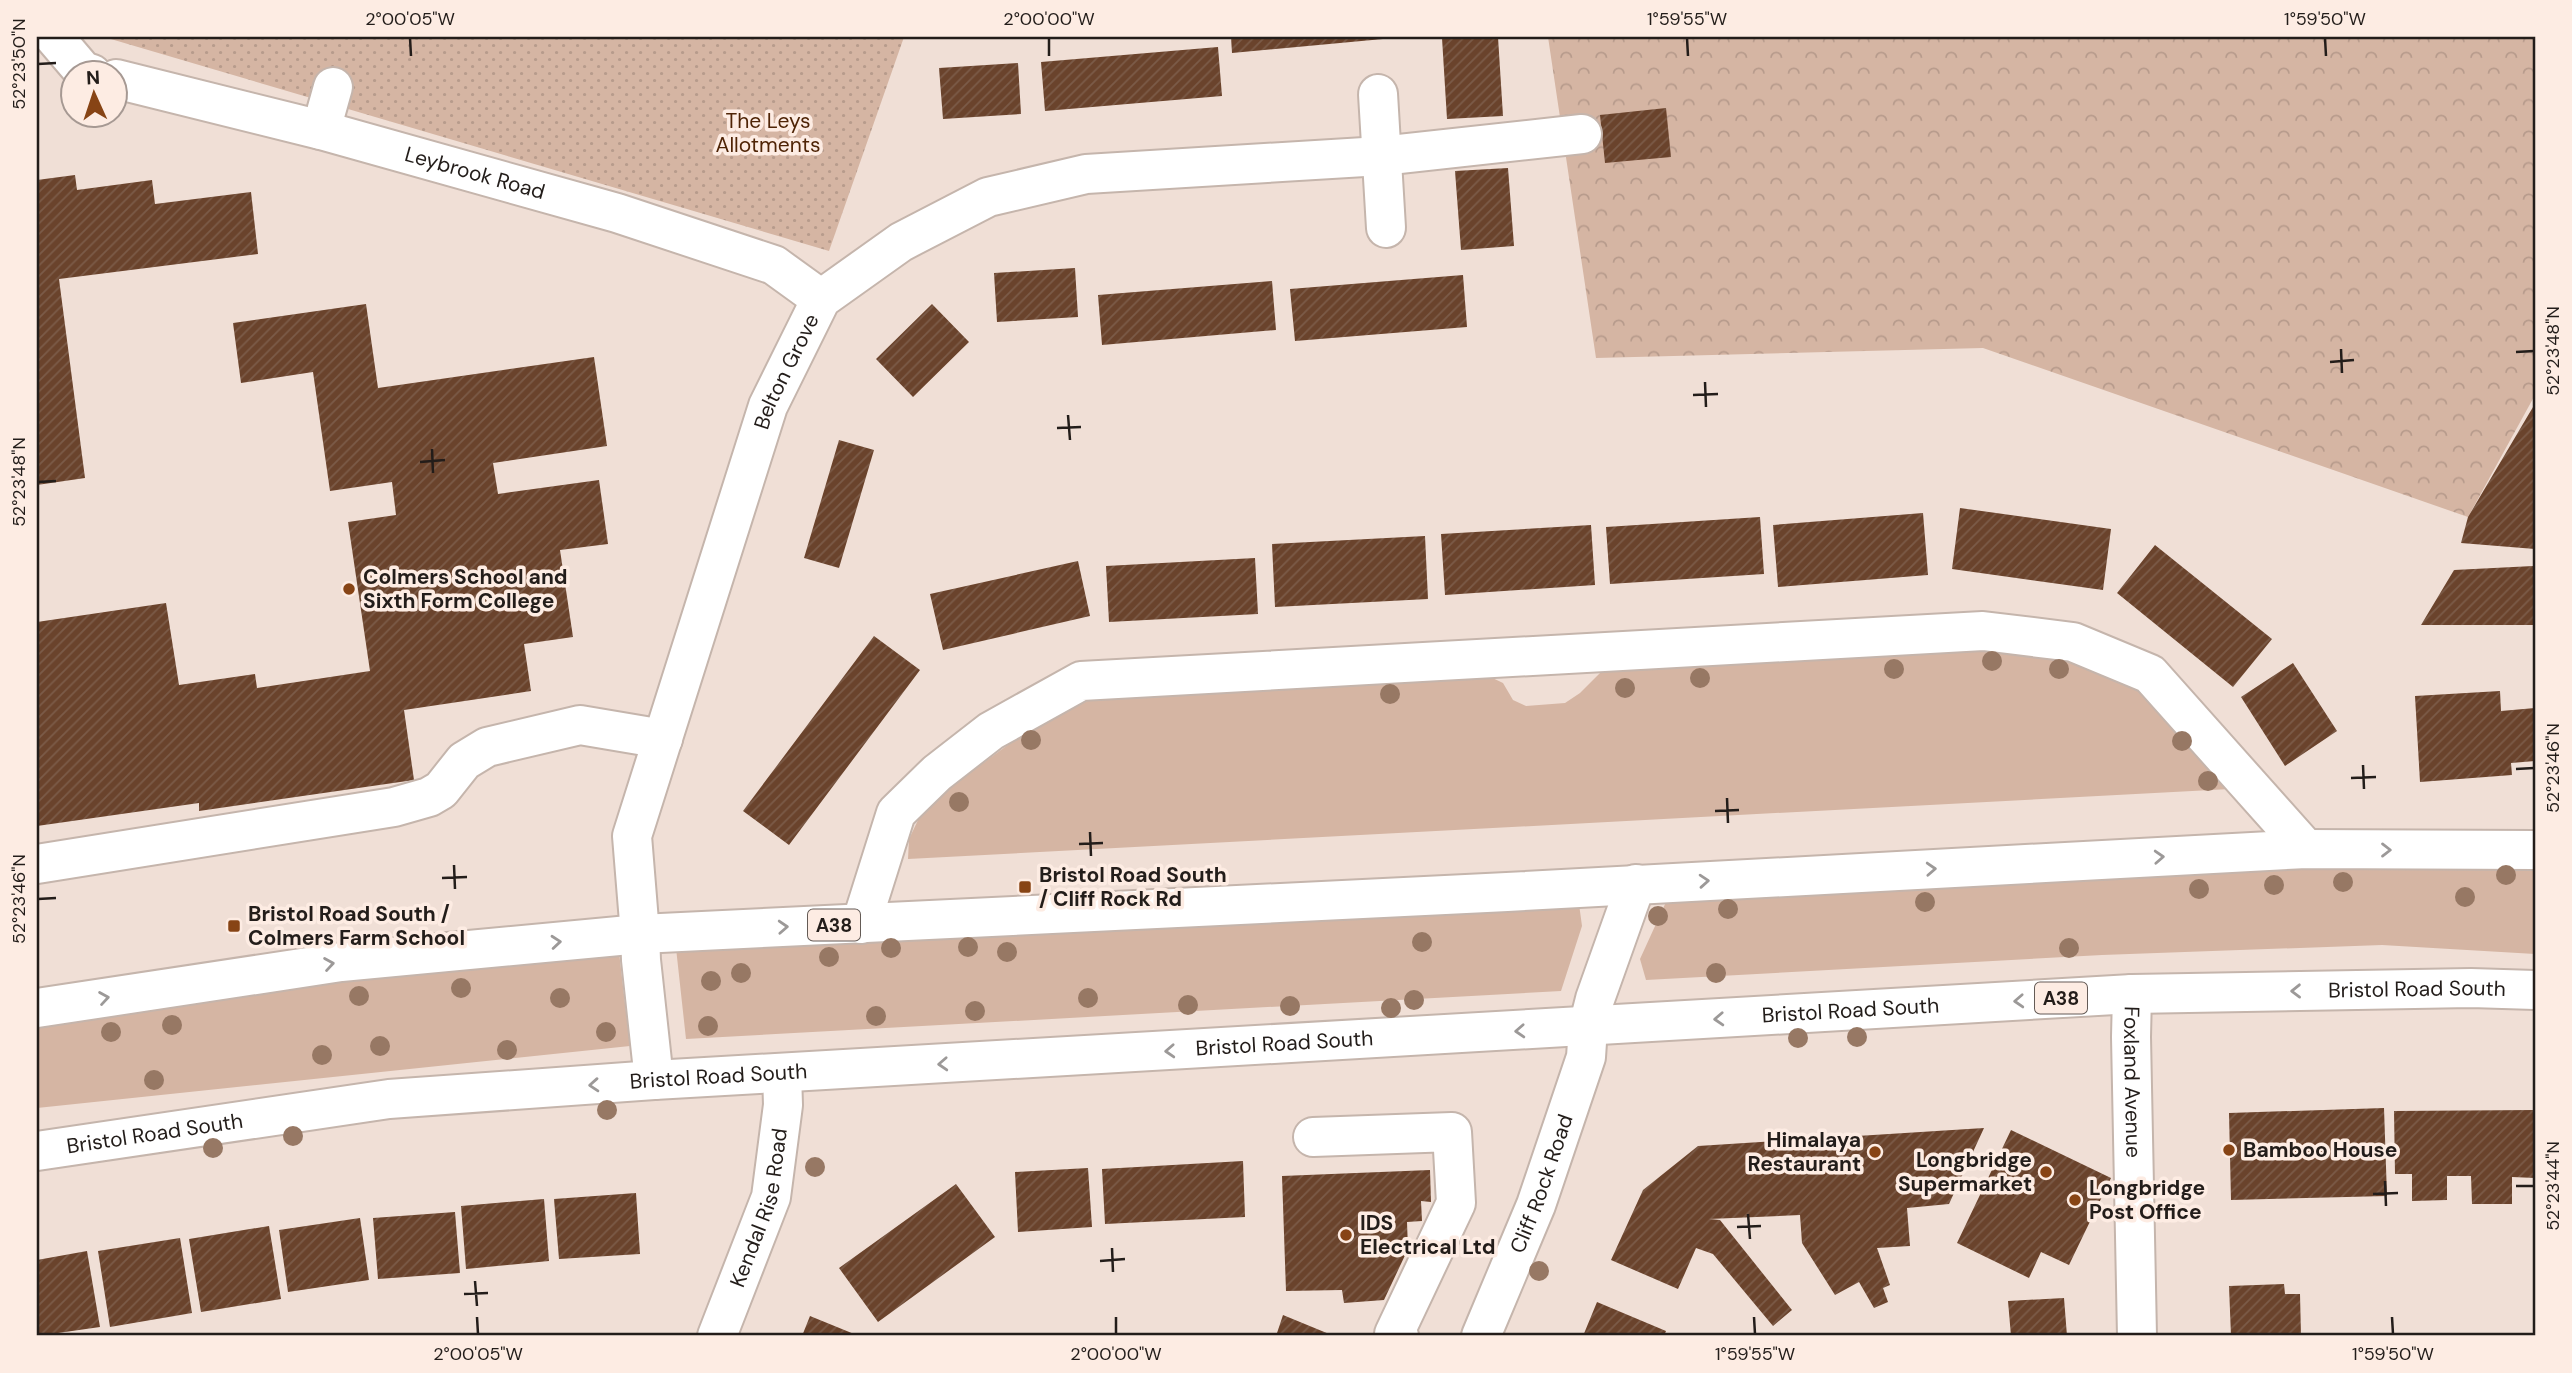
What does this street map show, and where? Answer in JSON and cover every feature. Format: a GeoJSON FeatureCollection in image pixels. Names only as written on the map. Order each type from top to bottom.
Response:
{"type":"FeatureCollection","features":[{"type":"Feature","properties":{"kind":"main road"},"geometry":{"type":"LineString","coordinates":[[54,37],[74,60]]}},
{"type":"Feature","properties":{"kind":"main road","name":"Leybrook Road"},"geometry":{"type":"LineString","coordinates":[[130,82],[321,130],[617,213],[774,265],[821,299]]}},
{"type":"Feature","properties":{"kind":"main road"},"geometry":{"type":"LineString","coordinates":[[321,130],[333,88]]}},
{"type":"Feature","properties":{"kind":"main road"},"geometry":{"type":"LineString","coordinates":[[1378,93],[1386,228]]}},
{"type":"Feature","properties":{"kind":"main road","name":"Belton Grove"},"geometry":{"type":"LineString","coordinates":[[654,1080],[640,960],[632,836],[768,406],[821,299],[901,242],[988,197],[1086,174],[1381,156],[1582,134]]}},
{"type":"Feature","properties":{"kind":"main road"},"geometry":{"type":"LineString","coordinates":[[861,924],[896,813],[937,773],[991,731],[1081,681],[1983,631],[2073,642],[2150,674],[2306,849]]}},
{"type":"Feature","properties":{"kind":"main road"},"geometry":{"type":"LineString","coordinates":[[37,864],[394,807],[429,797],[441,790],[464,761],[487,747],[580,725],[663,739]]}},
{"type":"Feature","properties":{"kind":"main road","name":"A38"},"geometry":{"type":"LineString","coordinates":[[37,1008],[341,962],[640,934],[2306,849],[2535,850]]}},
{"type":"Feature","properties":{"kind":"main road","name":"Cliff Rock Road"},"geometry":{"type":"LineString","coordinates":[[1481,1336],[1536,1205],[1586,1057],[1588,1027],[1595,999],[1636,884]]}},
{"type":"Feature","properties":{"kind":"main road","name":"Bristol Road South"},"geometry":{"type":"LineString","coordinates":[[37,1150],[389,1099],[654,1080],[2133,994],[2471,988],[2535,990]]}},
{"type":"Feature","properties":{"kind":"main road","name":"Foxland Avenue"},"geometry":{"type":"LineString","coordinates":[[2133,994],[2131,1037],[2137,1336]]}},
{"type":"Feature","properties":{"kind":"main road","name":"Kendal Rise Road"},"geometry":{"type":"LineString","coordinates":[[717,1336],[771,1197],[783,1105],[782,1073]]}},
{"type":"Feature","properties":{"kind":"main road"},"geometry":{"type":"LineString","coordinates":[[1313,1136],[1452,1132],[1456,1203],[1394,1334],[1398,1336]]}},
{"type":"Feature","properties":{"kind":"green space","name":"The Leys Allotments"},"geometry":{"type":"Polygon","coordinates":[[[104,37],[904,37],[829,251],[104,37]]]}},
{"type":"Feature","properties":{"kind":"green space"},"geometry":{"type":"Polygon","coordinates":[[[1548,37],[2535,37],[2535,395],[2468,517],[1983,348],[1596,358],[1548,37]]]}},
{"type":"Feature","properties":{"kind":"green space"},"geometry":{"type":"Polygon","coordinates":[[[1983,642],[2072,656],[2145,690],[2230,789],[908,859],[909,839],[919,818],[941,794],[1024,733],[1099,695],[1482,673],[1503,683],[1513,700],[1526,706],[1565,703],[1580,693],[1606,667],[1983,642]]]}},
{"type":"Feature","properties":{"kind":"green space"},"geometry":{"type":"Polygon","coordinates":[[[2301,867],[2535,867],[2535,954],[2382,945],[2102,955],[1646,980],[1640,959],[1666,902],[2301,867]]]}},
{"type":"Feature","properties":{"kind":"green space"},"geometry":{"type":"Polygon","coordinates":[[[1579,904],[1582,926],[1561,991],[686,1039],[676,948],[1579,904]]]}},
{"type":"Feature","properties":{"kind":"green space"},"geometry":{"type":"Polygon","coordinates":[[[619,952],[630,1046],[37,1108],[37,1022],[353,976],[619,952]]]}},
{"type":"Feature","properties":{"kind":"building"},"geometry":{"type":"Polygon","coordinates":[[[1231,37],[1383,37],[1383,39],[1232,53],[1231,37]]]}},
{"type":"Feature","properties":{"kind":"building"},"geometry":{"type":"Polygon","coordinates":[[[1498,37],[1503,116],[1447,119],[1442,38],[1498,37]]]}},
{"type":"Feature","properties":{"kind":"building"},"geometry":{"type":"Polygon","coordinates":[[[1218,47],[1222,96],[1045,111],[1041,62],[1218,47]]]}},
{"type":"Feature","properties":{"kind":"building"},"geometry":{"type":"Polygon","coordinates":[[[1018,63],[1021,114],[943,119],[939,68],[1018,63]]]}},
{"type":"Feature","properties":{"kind":"building"},"geometry":{"type":"Polygon","coordinates":[[[1666,108],[1671,157],[1605,163],[1600,115],[1666,108]]]}},
{"type":"Feature","properties":{"kind":"building"},"geometry":{"type":"Polygon","coordinates":[[[1508,168],[1514,246],[1461,250],[1455,171],[1508,168]]]}},
{"type":"Feature","properties":{"kind":"building"},"geometry":{"type":"Polygon","coordinates":[[[75,175],[77,190],[152,180],[155,204],[251,192],[258,254],[59,279],[85,478],[37,485],[37,180],[75,175]]]}},
{"type":"Feature","properties":{"kind":"building"},"geometry":{"type":"Polygon","coordinates":[[[1075,268],[1078,317],[997,322],[994,273],[1075,268]]]}},
{"type":"Feature","properties":{"kind":"building"},"geometry":{"type":"Polygon","coordinates":[[[1463,275],[1467,327],[1295,341],[1290,289],[1463,275]]]}},
{"type":"Feature","properties":{"kind":"building"},"geometry":{"type":"Polygon","coordinates":[[[1272,281],[1276,330],[1102,345],[1098,295],[1272,281]]]}},
{"type":"Feature","properties":{"kind":"building"},"geometry":{"type":"Polygon","coordinates":[[[366,304],[378,388],[594,357],[607,446],[493,463],[498,494],[599,480],[608,544],[560,550],[573,637],[524,644],[531,691],[404,710],[414,780],[199,811],[199,803],[37,826],[37,622],[166,603],[179,685],[255,674],[257,688],[370,671],[348,522],[396,515],[392,482],[330,491],[313,372],[241,383],[233,323],[366,304]]]}},
{"type":"Feature","properties":{"kind":"building"},"geometry":{"type":"Polygon","coordinates":[[[932,304],[969,342],[913,397],[876,359],[932,304]]]}},
{"type":"Feature","properties":{"kind":"building"},"geometry":{"type":"Polygon","coordinates":[[[2533,407],[2535,549],[2461,543],[2468,517],[2533,407]]]}},
{"type":"Feature","properties":{"kind":"building"},"geometry":{"type":"Polygon","coordinates":[[[839,440],[874,450],[839,568],[804,558],[839,440]]]}},
{"type":"Feature","properties":{"kind":"building"},"geometry":{"type":"Polygon","coordinates":[[[1960,508],[2111,529],[2103,590],[1952,569],[1960,508]]]}},
{"type":"Feature","properties":{"kind":"building"},"geometry":{"type":"Polygon","coordinates":[[[1923,513],[1928,575],[1778,587],[1773,525],[1923,513]]]}},
{"type":"Feature","properties":{"kind":"building"},"geometry":{"type":"Polygon","coordinates":[[[1760,517],[1764,574],[1610,584],[1606,527],[1760,517]]]}},
{"type":"Feature","properties":{"kind":"building"},"geometry":{"type":"Polygon","coordinates":[[[1591,525],[1595,585],[1445,595],[1441,534],[1591,525]]]}},
{"type":"Feature","properties":{"kind":"building"},"geometry":{"type":"Polygon","coordinates":[[[1425,536],[1428,599],[1275,607],[1272,544],[1425,536]]]}},
{"type":"Feature","properties":{"kind":"building"},"geometry":{"type":"Polygon","coordinates":[[[2155,545],[2272,639],[2233,687],[2117,593],[2155,545]]]}},
{"type":"Feature","properties":{"kind":"building"},"geometry":{"type":"Polygon","coordinates":[[[1255,558],[1258,614],[1109,622],[1106,566],[1255,558]]]}},
{"type":"Feature","properties":{"kind":"building"},"geometry":{"type":"Polygon","coordinates":[[[1078,561],[1090,616],[943,650],[930,594],[1078,561]]]}},
{"type":"Feature","properties":{"kind":"building"},"geometry":{"type":"Polygon","coordinates":[[[2533,566],[2535,625],[2421,625],[2454,570],[2533,566]]]}},
{"type":"Feature","properties":{"kind":"building"},"geometry":{"type":"Polygon","coordinates":[[[874,636],[920,670],[789,845],[743,811],[874,636]]]}},
{"type":"Feature","properties":{"kind":"building"},"geometry":{"type":"Polygon","coordinates":[[[2293,663],[2337,731],[2285,766],[2241,697],[2293,663]]]}},
{"type":"Feature","properties":{"kind":"building"},"geometry":{"type":"Polygon","coordinates":[[[2500,691],[2501,711],[2535,708],[2535,761],[2511,763],[2512,775],[2420,782],[2415,696],[2500,691]]]}},
{"type":"Feature","properties":{"kind":"building"},"geometry":{"type":"Polygon","coordinates":[[[2384,1108],[2387,1196],[2231,1200],[2229,1113],[2384,1108]]]}},
{"type":"Feature","properties":{"kind":"building"},"geometry":{"type":"Polygon","coordinates":[[[2535,1110],[2535,1178],[2512,1177],[2512,1204],[2472,1204],[2471,1176],[2447,1176],[2447,1200],[2412,1201],[2412,1174],[2395,1174],[2394,1111],[2535,1110]]]}},
{"type":"Feature","properties":{"kind":"building"},"geometry":{"type":"Polygon","coordinates":[[[1984,1128],[1949,1204],[1907,1208],[1910,1246],[1877,1248],[1890,1285],[1883,1288],[1888,1302],[1874,1308],[1859,1282],[1835,1295],[1802,1243],[1800,1215],[1709,1219],[1720,1220],[1792,1310],[1773,1326],[1713,1254],[1696,1248],[1678,1289],[1611,1260],[1643,1190],[1698,1146],[1984,1128]]]}},
{"type":"Feature","properties":{"kind":"building"},"geometry":{"type":"Polygon","coordinates":[[[2011,1130],[2111,1178],[2069,1265],[2041,1252],[2029,1278],[1957,1243],[2011,1130]]]}},
{"type":"Feature","properties":{"kind":"building"},"geometry":{"type":"Polygon","coordinates":[[[1243,1161],[1245,1217],[1105,1224],[1102,1169],[1243,1161]]]}},
{"type":"Feature","properties":{"kind":"building"},"geometry":{"type":"Polygon","coordinates":[[[1088,1168],[1092,1227],[1018,1232],[1015,1172],[1088,1168]]]}},
{"type":"Feature","properties":{"kind":"building","name":"IDS Electrical Ltd"},"geometry":{"type":"Polygon","coordinates":[[[1430,1170],[1431,1202],[1421,1201],[1422,1221],[1407,1222],[1408,1249],[1384,1300],[1344,1303],[1342,1290],[1286,1291],[1282,1176],[1430,1170]]]}},
{"type":"Feature","properties":{"kind":"building"},"geometry":{"type":"Polygon","coordinates":[[[956,1184],[995,1237],[878,1322],[839,1268],[956,1184]]]}},
{"type":"Feature","properties":{"kind":"building"},"geometry":{"type":"Polygon","coordinates":[[[636,1193],[640,1254],[559,1259],[554,1199],[636,1193]]]}},
{"type":"Feature","properties":{"kind":"building"},"geometry":{"type":"Polygon","coordinates":[[[544,1199],[549,1261],[466,1269],[461,1206],[544,1199]]]}},
{"type":"Feature","properties":{"kind":"building"},"geometry":{"type":"Polygon","coordinates":[[[455,1212],[460,1273],[378,1279],[373,1218],[455,1212]]]}},
{"type":"Feature","properties":{"kind":"building"},"geometry":{"type":"Polygon","coordinates":[[[360,1218],[369,1280],[288,1292],[279,1230],[360,1218]]]}},
{"type":"Feature","properties":{"kind":"building"},"geometry":{"type":"Polygon","coordinates":[[[269,1226],[281,1299],[201,1312],[189,1239],[269,1226]]]}},
{"type":"Feature","properties":{"kind":"building"},"geometry":{"type":"Polygon","coordinates":[[[180,1238],[192,1313],[110,1327],[98,1251],[180,1238]]]}},
{"type":"Feature","properties":{"kind":"building"},"geometry":{"type":"Polygon","coordinates":[[[87,1251],[100,1327],[37,1336],[37,1260],[87,1251]]]}},
{"type":"Feature","properties":{"kind":"building"},"geometry":{"type":"Polygon","coordinates":[[[2284,1284],[2285,1294],[2300,1294],[2301,1336],[2231,1336],[2229,1286],[2284,1284]]]}},
{"type":"Feature","properties":{"kind":"building"},"geometry":{"type":"Polygon","coordinates":[[[2064,1298],[2067,1336],[2011,1336],[2008,1301],[2064,1298]]]}},
{"type":"Feature","properties":{"kind":"building"},"geometry":{"type":"Polygon","coordinates":[[[1597,1302],[1666,1331],[1664,1336],[1583,1336],[1597,1302]]]}},
{"type":"Feature","properties":{"kind":"building"},"geometry":{"type":"Polygon","coordinates":[[[1283,1315],[1334,1336],[1276,1336],[1283,1315]]]}},
{"type":"Feature","properties":{"kind":"building"},"geometry":{"type":"Polygon","coordinates":[[[810,1316],[859,1336],[802,1336],[810,1316]]]}},
{"type":"Feature","properties":{"kind":"place","name":"Colmers School and Sixth Form College"},"geometry":{"type":"Point","coordinates":[349,589]}},
{"type":"Feature","properties":{"kind":"place","name":"Bristol Road South / Cliff Rock Rd"},"geometry":{"type":"Point","coordinates":[1025,887]}},
{"type":"Feature","properties":{"kind":"place","name":"Bristol Road South / Colmers Farm School"},"geometry":{"type":"Point","coordinates":[234,926]}},
{"type":"Feature","properties":{"kind":"place","name":"Bamboo House"},"geometry":{"type":"Point","coordinates":[2229,1150]}},
{"type":"Feature","properties":{"kind":"place","name":"Himalaya Restaurant"},"geometry":{"type":"Point","coordinates":[1875,1152]}},
{"type":"Feature","properties":{"kind":"place","name":"Longbridge Supermarket"},"geometry":{"type":"Point","coordinates":[2046,1172]}},
{"type":"Feature","properties":{"kind":"place","name":"Longbridge Post Office"},"geometry":{"type":"Point","coordinates":[2075,1200]}},
{"type":"Feature","properties":{"kind":"place","name":"IDS Electrical Ltd"},"geometry":{"type":"Point","coordinates":[1346,1235]}}]}
